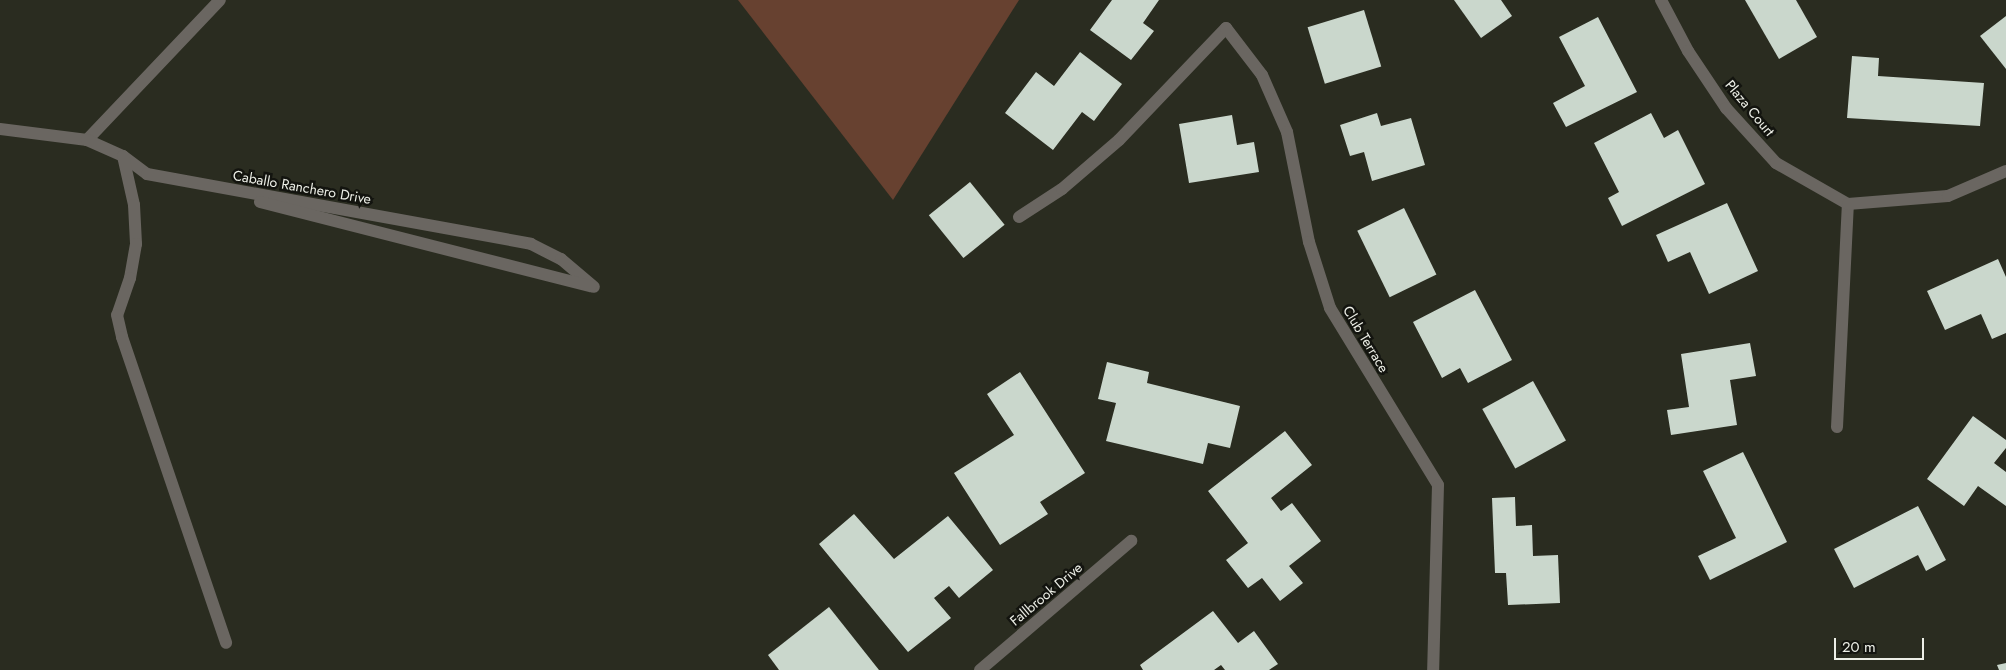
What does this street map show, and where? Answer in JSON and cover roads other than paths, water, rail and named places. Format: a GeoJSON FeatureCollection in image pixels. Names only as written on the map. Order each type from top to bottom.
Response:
{"type":"FeatureCollection","features":[{"type":"Feature","properties":{"kind":"street"},"geometry":{"type":"LineString","coordinates":[[87,140],[220,0]]}},
{"type":"Feature","properties":{"kind":"street","name":"Plaza Court"},"geometry":{"type":"LineString","coordinates":[[1662,0],[1688,51],[1726,108],[1776,162],[1848,204]]}},
{"type":"Feature","properties":{"kind":"street","name":"Club Terrace"},"geometry":{"type":"LineString","coordinates":[[1019,217],[1062,189],[1119,140],[1226,28],[1262,75],[1287,132],[1309,242],[1330,308],[1438,485],[1433,670]]}},
{"type":"Feature","properties":{"kind":"street","name":"Caballo Ranchero Drive"},"geometry":{"type":"LineString","coordinates":[[0,129],[87,140],[123,156],[147,174],[594,287],[561,259],[531,244],[147,174]]}},
{"type":"Feature","properties":{"kind":"street"},"geometry":{"type":"LineString","coordinates":[[123,156],[134,206],[136,244],[130,278],[118,315],[122,336],[226,643]]}},
{"type":"Feature","properties":{"kind":"street"},"geometry":{"type":"LineString","coordinates":[[1837,426],[1848,204],[1948,196],[2006,171]]}},
{"type":"Feature","properties":{"kind":"street","name":"Fallbrook Drive"},"geometry":{"type":"LineString","coordinates":[[980,670],[1131,542]]}}]}
